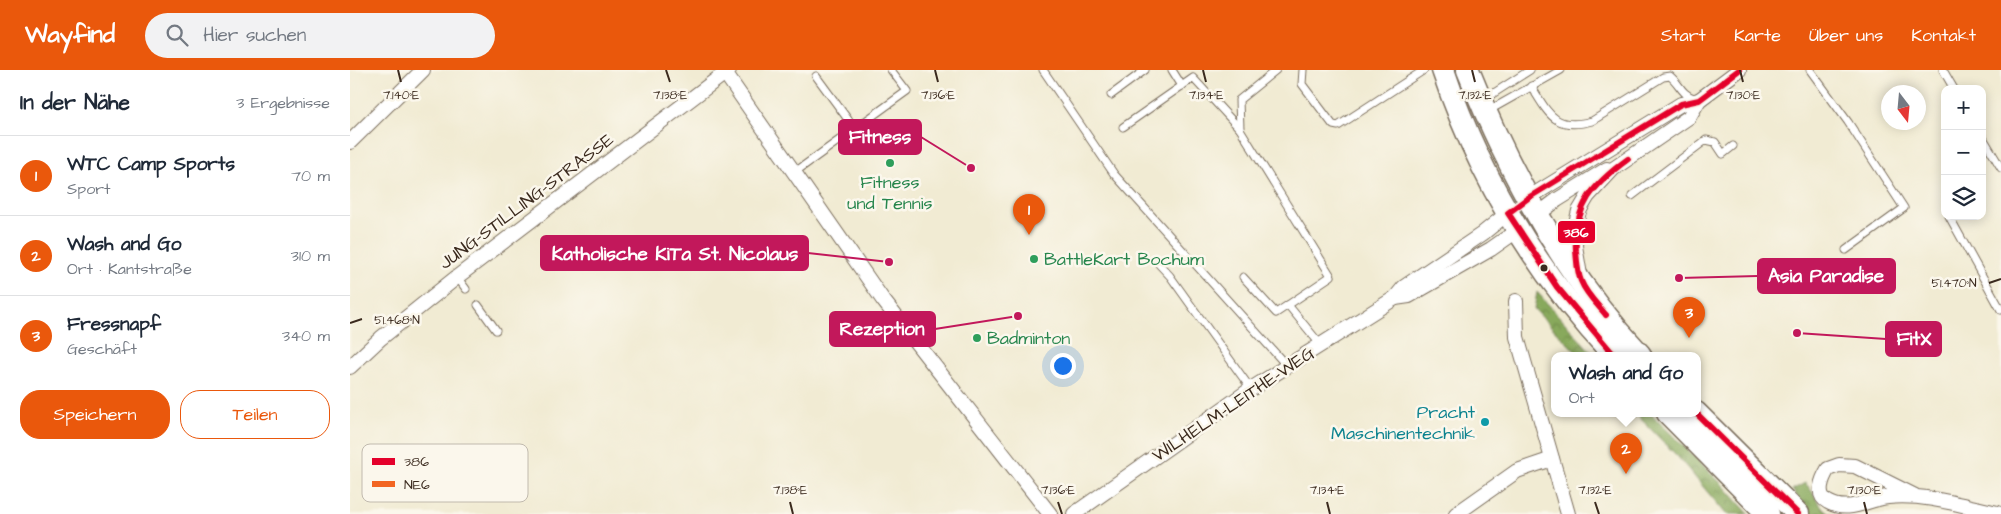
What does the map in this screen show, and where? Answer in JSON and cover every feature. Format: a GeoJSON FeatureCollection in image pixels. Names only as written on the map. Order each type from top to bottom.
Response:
{"type":"FeatureCollection","features":[{"type":"Feature","properties":{"kind":"main road"},"geometry":{"type":"LineString","coordinates":[[1443,70],[1480,162],[1493,189],[1543,269],[1593,333],[1611,352]]}},
{"type":"Feature","properties":{"kind":"main road"},"geometry":{"type":"LineString","coordinates":[[1468,70],[1483,107],[1532,206],[1606,316],[1637,352]]}},
{"type":"Feature","properties":{"kind":"main road","name":"WILHELM-LEITHE-WEG"},"geometry":{"type":"LineString","coordinates":[[1513,222],[1532,206]]}},
{"type":"Feature","properties":{"kind":"main road"},"geometry":{"type":"LineString","coordinates":[[1672,417],[1768,514]]}},
{"type":"Feature","properties":{"kind":"main road"},"geometry":{"type":"LineString","coordinates":[[1700,417],[1798,514]]}},
{"type":"Feature","properties":{"kind":"street"},"geometry":{"type":"LineString","coordinates":[[350,142],[423,70]]}},
{"type":"Feature","properties":{"kind":"street"},"geometry":{"type":"LineString","coordinates":[[1581,281],[1576,246],[1576,223],[1579,211],[1588,196],[1613,169],[1690,117],[1700,100],[1739,70]]}},
{"type":"Feature","properties":{"kind":"street"},"geometry":{"type":"LineString","coordinates":[[722,72],[795,172],[883,300],[1050,514]]}},
{"type":"Feature","properties":{"kind":"street","name":"JUNG-STILLING-STRASSE"},"geometry":{"type":"LineString","coordinates":[[350,367],[381,338],[457,277],[722,72]]}},
{"type":"Feature","properties":{"kind":"street"},"geometry":{"type":"LineString","coordinates":[[1532,206],[1681,104],[1700,100]]}},
{"type":"Feature","properties":{"kind":"street"},"geometry":{"type":"LineString","coordinates":[[1532,206],[1606,169],[1613,169]]}},
{"type":"Feature","properties":{"kind":"street","name":"WILHELM-LEITHE-WEG"},"geometry":{"type":"LineString","coordinates":[[1074,514],[1286,365],[1395,298],[1404,287],[1482,234],[1513,222]]}},
{"type":"Feature","properties":{"kind":"street","name":"WILHELM-LEITHE-WEG"},"geometry":{"type":"LineString","coordinates":[[1395,298],[1408,296],[1491,249],[1513,222]]}},
{"type":"Feature","properties":{"kind":"street"},"geometry":{"type":"LineString","coordinates":[[1516,301],[1517,336],[1568,514]]}},
{"type":"Feature","properties":{"kind":"street"},"geometry":{"type":"LineString","coordinates":[[1456,514],[1517,471],[1552,459]]}},
{"type":"Feature","properties":{"kind":"street"},"geometry":{"type":"LineString","coordinates":[[1916,496],[1886,497],[1852,507],[1839,506],[1826,501],[1820,490],[1822,479],[1828,469],[1839,465],[1854,466],[1916,496],[2001,514]]}},
{"type":"Feature","properties":{"kind":"lane"},"geometry":{"type":"LineString","coordinates":[[795,172],[907,91],[891,70]]}},
{"type":"Feature","properties":{"kind":"lane"},"geometry":{"type":"LineString","coordinates":[[1043,70],[1114,174],[1286,365]]}},
{"type":"Feature","properties":{"kind":"lane"},"geometry":{"type":"LineString","coordinates":[[1111,95],[1145,70]]}},
{"type":"Feature","properties":{"kind":"lane"},"geometry":{"type":"LineString","coordinates":[[1172,70],[1182,86]]}},
{"type":"Feature","properties":{"kind":"lane"},"geometry":{"type":"LineString","coordinates":[[1240,129],[1239,100],[1276,70]]}},
{"type":"Feature","properties":{"kind":"lane"},"geometry":{"type":"LineString","coordinates":[[1303,70],[1302,84],[1333,124],[1338,126],[1424,70]]}},
{"type":"Feature","properties":{"kind":"lane"},"geometry":{"type":"LineString","coordinates":[[1483,107],[1492,95],[1530,70]]}},
{"type":"Feature","properties":{"kind":"lane"},"geometry":{"type":"LineString","coordinates":[[1483,107],[1531,86],[1561,70]]}},
{"type":"Feature","properties":{"kind":"lane"},"geometry":{"type":"LineString","coordinates":[[1810,70],[1848,122],[1904,208],[1846,250]]}},
{"type":"Feature","properties":{"kind":"lane"},"geometry":{"type":"LineString","coordinates":[[1943,70],[1952,85]]}},
{"type":"Feature","properties":{"kind":"lane"},"geometry":{"type":"LineString","coordinates":[[816,76],[855,129]]}},
{"type":"Feature","properties":{"kind":"lane"},"geometry":{"type":"LineString","coordinates":[[1531,86],[1553,118],[1568,123],[1581,124],[1592,121],[1663,77],[1670,76],[1688,96],[1700,100]]}},
{"type":"Feature","properties":{"kind":"lane"},"geometry":{"type":"LineString","coordinates":[[1123,127],[1193,78],[1240,129],[1331,276],[1276,313],[1242,277]]}},
{"type":"Feature","properties":{"kind":"lane"},"geometry":{"type":"LineString","coordinates":[[1632,196],[1706,140],[1715,142],[1723,154],[1733,146]]}},
{"type":"Feature","properties":{"kind":"lane"},"geometry":{"type":"LineString","coordinates":[[1986,143],[2001,168]]}},
{"type":"Feature","properties":{"kind":"lane"},"geometry":{"type":"LineString","coordinates":[[1951,220],[2001,310]]}},
{"type":"Feature","properties":{"kind":"lane"},"geometry":{"type":"LineString","coordinates":[[1156,261],[1170,276],[1251,389]]}},
{"type":"Feature","properties":{"kind":"lane"},"geometry":{"type":"LineString","coordinates":[[457,277],[466,289]]}},
{"type":"Feature","properties":{"kind":"lane"},"geometry":{"type":"LineString","coordinates":[[478,305],[496,330]]}},
{"type":"Feature","properties":{"kind":"lane"},"geometry":{"type":"LineString","coordinates":[[1288,305],[1320,344]]}},
{"type":"Feature","properties":{"kind":"green space"},"geometry":{"type":"Polygon","coordinates":[[[1537,292],[1591,352],[1576,352],[1534,309],[1537,292]]]}},
{"type":"Feature","properties":{"kind":"green space"},"geometry":{"type":"Polygon","coordinates":[[[1639,417],[1654,417],[1722,484],[1749,514],[1726,514],[1678,457],[1639,417]]]}},
{"type":"Feature","properties":{"kind":"green space"},"geometry":{"type":"Polygon","coordinates":[[[1805,483],[1820,505],[1832,514],[1810,514],[1792,490],[1805,483]]]}},
{"type":"Feature","properties":{"kind":"transit line","name":"386"},"geometry":{"type":"LineString","coordinates":[[1611,352],[1557,287],[1508,213],[1528,198],[1681,104],[1699,100],[1739,70]]}},
{"type":"Feature","properties":{"kind":"transit line","name":"386"},"geometry":{"type":"LineString","coordinates":[[1606,315],[1583,286],[1578,270],[1576,235],[1578,221],[1588,198],[1605,178],[1628,159]]}},
{"type":"Feature","properties":{"kind":"transit line","name":"386"},"geometry":{"type":"LineString","coordinates":[[1700,417],[1798,514]]}},
{"type":"Feature","properties":{"kind":"place","name":"Fitness und Tennis"},"geometry":{"type":"Point","coordinates":[890,163]}},
{"type":"Feature","properties":{"kind":"place","name":"Fitness"},"geometry":{"type":"Point","coordinates":[971,168]}},
{"type":"Feature","properties":{"kind":"place","name":"WTC Camp Sports"},"geometry":{"type":"Point","coordinates":[1029,235]}},
{"type":"Feature","properties":{"kind":"place","name":"BattleKart Bochum"},"geometry":{"type":"Point","coordinates":[1034,259]}},
{"type":"Feature","properties":{"kind":"place","name":"Katholische KiTa St. Nicolaus"},"geometry":{"type":"Point","coordinates":[889,262]}},
{"type":"Feature","properties":{"kind":"place","name":"Asia Paradise"},"geometry":{"type":"Point","coordinates":[1679,278]}},
{"type":"Feature","properties":{"kind":"place","name":"Rezeption"},"geometry":{"type":"Point","coordinates":[1018,316]}},
{"type":"Feature","properties":{"kind":"place","name":"FitX"},"geometry":{"type":"Point","coordinates":[1797,333]}},
{"type":"Feature","properties":{"kind":"place","name":"Badminton"},"geometry":{"type":"Point","coordinates":[977,338]}},
{"type":"Feature","properties":{"kind":"place","name":"Fressnapf"},"geometry":{"type":"Point","coordinates":[1689,338]}},
{"type":"Feature","properties":{"kind":"place","name":"Pracht Maschinentechnik"},"geometry":{"type":"Point","coordinates":[1485,422]}},
{"type":"Feature","properties":{"kind":"place","name":"Wash and Go"},"geometry":{"type":"Point","coordinates":[1626,474]}}]}
